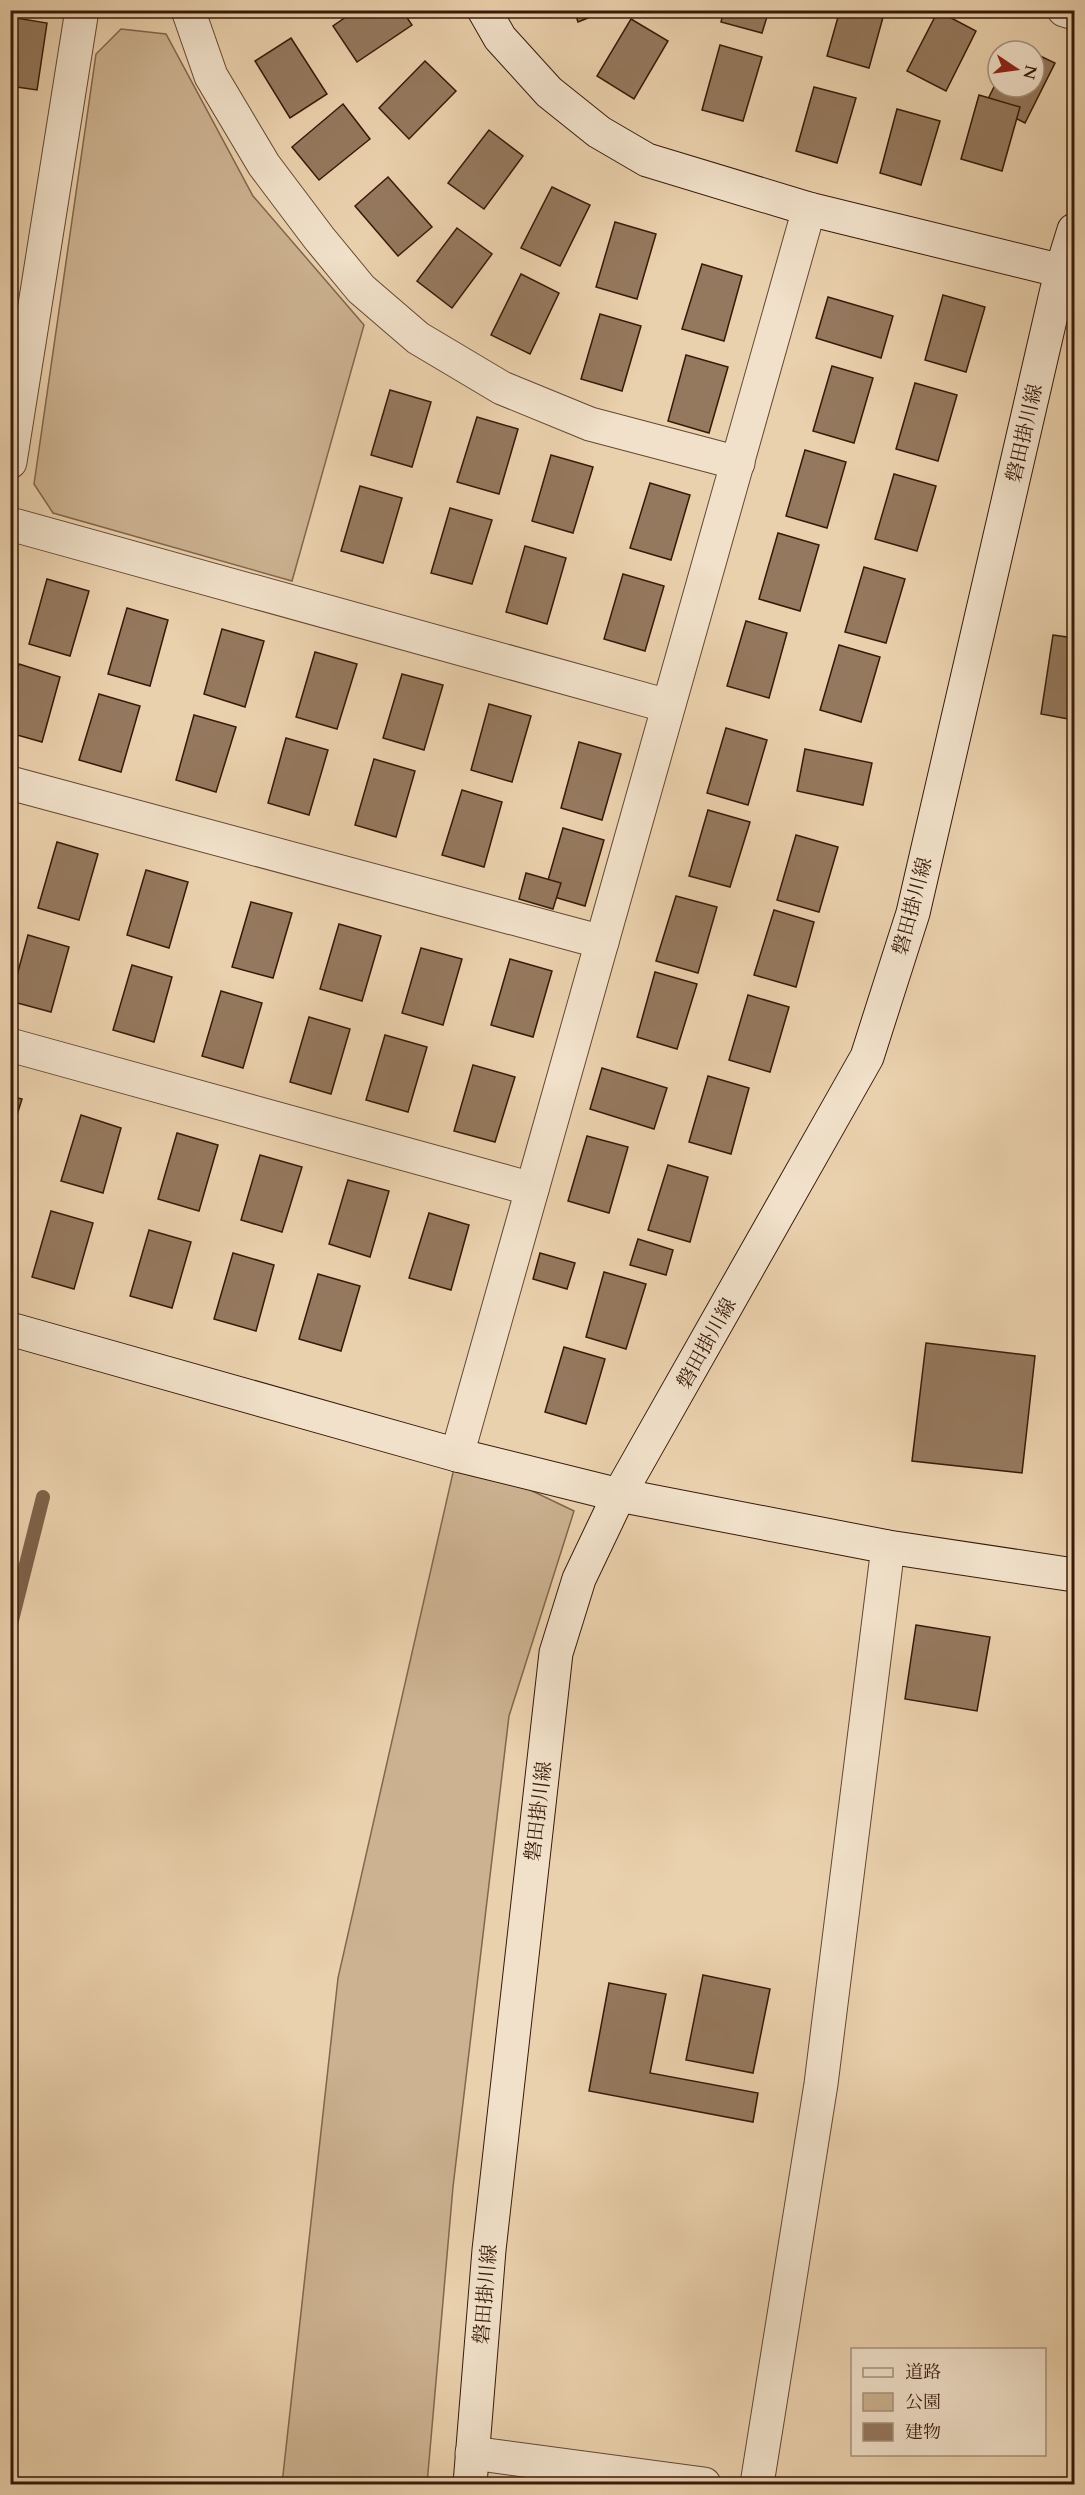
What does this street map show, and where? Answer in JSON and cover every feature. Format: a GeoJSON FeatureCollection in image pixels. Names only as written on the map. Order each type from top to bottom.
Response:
{"type":"FeatureCollection","features":[{"type":"Feature","properties":{"kind":"street"},"geometry":{"type":"LineString","coordinates":[[10,462],[82,10]]}},
{"type":"Feature","properties":{"kind":"street"},"geometry":{"type":"LineString","coordinates":[[188,10],[212,76],[264,165],[319,238],[361,288],[418,338],[502,388],[590,424],[738,463]]}},
{"type":"Feature","properties":{"kind":"street"},"geometry":{"type":"LineString","coordinates":[[484,10],[500,38],[549,92],[599,132],[647,160],[808,209],[1068,273]]}},
{"type":"Feature","properties":{"kind":"street"},"geometry":{"type":"LineString","coordinates":[[1064,10],[1074,13]]}},
{"type":"Feature","properties":{"kind":"street"},"geometry":{"type":"LineString","coordinates":[[457,1455],[808,209]]}},
{"type":"Feature","properties":{"kind":"street","name":"磐田掛川線"},"geometry":{"type":"LineString","coordinates":[[471,2469],[489,2250],[556,1653],[579,1579],[619,1495],[867,1057],[913,913],[1068,273],[1074,230]]}},
{"type":"Feature","properties":{"kind":"street"},"geometry":{"type":"LineString","coordinates":[[10,524],[668,706]]}},
{"type":"Feature","properties":{"kind":"street"},"geometry":{"type":"LineString","coordinates":[[10,783],[602,942]]}},
{"type":"Feature","properties":{"kind":"street"},"geometry":{"type":"LineString","coordinates":[[10,1045],[532,1189]]}},
{"type":"Feature","properties":{"kind":"street"},"geometry":{"type":"LineString","coordinates":[[10,1329],[457,1455],[619,1495],[888,1547],[1074,1575]]}},
{"type":"Feature","properties":{"kind":"street"},"geometry":{"type":"LineString","coordinates":[[757,2484],[821,2084],[888,1547]]}},
{"type":"Feature","properties":{"kind":"street"},"geometry":{"type":"LineString","coordinates":[[471,2469],[704,2484]]}},
{"type":"Feature","properties":{"kind":"green space"},"geometry":{"type":"Polygon","coordinates":[[[121,29],[166,34],[253,196],[364,325],[292,581],[53,513],[34,484],[96,54],[121,29]]]}},
{"type":"Feature","properties":{"kind":"green space"},"geometry":{"type":"Polygon","coordinates":[[[457,1455],[574,1511],[509,1716],[453,2187],[427,2484],[282,2484],[338,1978],[457,1455]]]}},
{"type":"Feature","properties":{"kind":"building"},"geometry":{"type":"Polygon","coordinates":[[[356,10],[402,10],[412,25],[357,62],[333,26],[356,10]]]}},
{"type":"Feature","properties":{"kind":"building"},"geometry":{"type":"Polygon","coordinates":[[[574,10],[608,10],[578,22],[574,10]]]}},
{"type":"Feature","properties":{"kind":"building"},"geometry":{"type":"Polygon","coordinates":[[[724,10],[769,10],[762,33],[721,22],[724,10]]]}},
{"type":"Feature","properties":{"kind":"building"},"geometry":{"type":"Polygon","coordinates":[[[840,10],[885,10],[869,68],[827,56],[840,10]]]}},
{"type":"Feature","properties":{"kind":"building"},"geometry":{"type":"Polygon","coordinates":[[[938,11],[976,31],[946,91],[907,71],[938,11]]]}},
{"type":"Feature","properties":{"kind":"building"},"geometry":{"type":"Polygon","coordinates":[[[10,17],[47,23],[37,90],[10,86],[10,17]]]}},
{"type":"Feature","properties":{"kind":"building"},"geometry":{"type":"Polygon","coordinates":[[[631,19],[668,41],[634,99],[597,76],[631,19]]]}},
{"type":"Feature","properties":{"kind":"building"},"geometry":{"type":"Polygon","coordinates":[[[291,38],[327,94],[290,118],[255,61],[291,38]]]}},
{"type":"Feature","properties":{"kind":"building"},"geometry":{"type":"Polygon","coordinates":[[[720,45],[762,57],[743,121],[702,110],[720,45]]]}},
{"type":"Feature","properties":{"kind":"building"},"geometry":{"type":"Polygon","coordinates":[[[1046,59],[1055,63],[1046,81],[1046,59]]]}},
{"type":"Feature","properties":{"kind":"building"},"geometry":{"type":"Polygon","coordinates":[[[425,61],[456,91],[409,139],[379,108],[425,61]]]}},
{"type":"Feature","properties":{"kind":"building"},"geometry":{"type":"Polygon","coordinates":[[[814,87],[856,98],[837,163],[796,151],[814,87]]]}},
{"type":"Feature","properties":{"kind":"building"},"geometry":{"type":"Polygon","coordinates":[[[979,95],[986,99],[1020,107],[1002,171],[961,159],[979,95]]]}},
{"type":"Feature","properties":{"kind":"building"},"geometry":{"type":"Polygon","coordinates":[[[988,99],[1037,99],[1025,123],[986,103],[988,99]]]}},
{"type":"Feature","properties":{"kind":"building"},"geometry":{"type":"Polygon","coordinates":[[[343,104],[370,139],[319,180],[292,147],[343,104]]]}},
{"type":"Feature","properties":{"kind":"building"},"geometry":{"type":"Polygon","coordinates":[[[897,109],[940,121],[921,185],[880,173],[897,109]]]}},
{"type":"Feature","properties":{"kind":"building"},"geometry":{"type":"Polygon","coordinates":[[[10,127],[16,128],[10,161],[10,127]]]}},
{"type":"Feature","properties":{"kind":"building"},"geometry":{"type":"Polygon","coordinates":[[[489,130],[523,156],[484,209],[448,183],[489,130]]]}},
{"type":"Feature","properties":{"kind":"building"},"geometry":{"type":"Polygon","coordinates":[[[388,177],[432,227],[398,256],[355,206],[388,177]]]}},
{"type":"Feature","properties":{"kind":"building"},"geometry":{"type":"Polygon","coordinates":[[[552,187],[590,205],[560,266],[521,248],[552,187]]]}},
{"type":"Feature","properties":{"kind":"building"},"geometry":{"type":"Polygon","coordinates":[[[615,222],[656,234],[637,299],[596,287],[615,222]]]}},
{"type":"Feature","properties":{"kind":"building"},"geometry":{"type":"Polygon","coordinates":[[[457,228],[492,254],[452,308],[417,281],[457,228]]]}},
{"type":"Feature","properties":{"kind":"building"},"geometry":{"type":"Polygon","coordinates":[[[702,264],[742,276],[724,341],[682,329],[702,264]]]}},
{"type":"Feature","properties":{"kind":"building"},"geometry":{"type":"Polygon","coordinates":[[[521,274],[559,293],[530,354],[491,335],[521,274]]]}},
{"type":"Feature","properties":{"kind":"building"},"geometry":{"type":"Polygon","coordinates":[[[943,295],[985,307],[966,372],[925,360],[943,295]]]}},
{"type":"Feature","properties":{"kind":"building"},"geometry":{"type":"Polygon","coordinates":[[[828,297],[893,316],[881,358],[816,338],[828,297]]]}},
{"type":"Feature","properties":{"kind":"building"},"geometry":{"type":"Polygon","coordinates":[[[600,314],[641,326],[622,391],[581,379],[600,314]]]}},
{"type":"Feature","properties":{"kind":"building"},"geometry":{"type":"Polygon","coordinates":[[[686,355],[728,367],[709,433],[668,421],[686,355]]]}},
{"type":"Feature","properties":{"kind":"building"},"geometry":{"type":"Polygon","coordinates":[[[832,366],[873,378],[854,443],[813,431],[832,366]]]}},
{"type":"Feature","properties":{"kind":"building"},"geometry":{"type":"Polygon","coordinates":[[[915,383],[957,395],[938,461],[896,449],[915,383]]]}},
{"type":"Feature","properties":{"kind":"building"},"geometry":{"type":"Polygon","coordinates":[[[390,390],[431,402],[412,467],[371,455],[390,390]]]}},
{"type":"Feature","properties":{"kind":"building"},"geometry":{"type":"Polygon","coordinates":[[[477,417],[518,429],[499,494],[457,482],[477,417]]]}},
{"type":"Feature","properties":{"kind":"building"},"geometry":{"type":"Polygon","coordinates":[[[805,450],[846,462],[827,528],[786,516],[805,450]]]}},
{"type":"Feature","properties":{"kind":"building"},"geometry":{"type":"Polygon","coordinates":[[[551,455],[593,467],[573,533],[532,521],[551,455]]]}},
{"type":"Feature","properties":{"kind":"building"},"geometry":{"type":"Polygon","coordinates":[[[894,474],[936,486],[917,551],[875,539],[894,474]]]}},
{"type":"Feature","properties":{"kind":"building"},"geometry":{"type":"Polygon","coordinates":[[[650,483],[690,495],[671,560],[630,548],[650,483]]]}},
{"type":"Feature","properties":{"kind":"building"},"geometry":{"type":"Polygon","coordinates":[[[360,486],[402,498],[383,563],[341,551],[360,486]]]}},
{"type":"Feature","properties":{"kind":"building"},"geometry":{"type":"Polygon","coordinates":[[[450,508],[492,520],[472,584],[431,573],[450,508]]]}},
{"type":"Feature","properties":{"kind":"building"},"geometry":{"type":"Polygon","coordinates":[[[778,533],[819,545],[800,611],[759,599],[778,533]]]}},
{"type":"Feature","properties":{"kind":"building"},"geometry":{"type":"Polygon","coordinates":[[[525,546],[566,558],[547,624],[506,612],[525,546]]]}},
{"type":"Feature","properties":{"kind":"building"},"geometry":{"type":"Polygon","coordinates":[[[864,567],[905,579],[886,643],[845,632],[864,567]]]}},
{"type":"Feature","properties":{"kind":"building"},"geometry":{"type":"Polygon","coordinates":[[[623,574],[664,586],[645,651],[604,639],[623,574]]]}},
{"type":"Feature","properties":{"kind":"building"},"geometry":{"type":"Polygon","coordinates":[[[47,579],[89,591],[70,656],[29,644],[47,579]]]}},
{"type":"Feature","properties":{"kind":"building"},"geometry":{"type":"Polygon","coordinates":[[[127,608],[168,620],[150,686],[108,674],[127,608]]]}},
{"type":"Feature","properties":{"kind":"building"},"geometry":{"type":"Polygon","coordinates":[[[746,621],[787,633],[769,698],[727,686],[746,621]]]}},
{"type":"Feature","properties":{"kind":"building"},"geometry":{"type":"Polygon","coordinates":[[[222,629],[264,641],[245,707],[204,694],[222,629]]]}},
{"type":"Feature","properties":{"kind":"building"},"geometry":{"type":"Polygon","coordinates":[[[1053,635],[1074,638],[1074,720],[1041,714],[1053,635]]]}},
{"type":"Feature","properties":{"kind":"building"},"geometry":{"type":"Polygon","coordinates":[[[839,645],[880,657],[861,722],[820,710],[839,645]]]}},
{"type":"Feature","properties":{"kind":"building"},"geometry":{"type":"Polygon","coordinates":[[[315,652],[357,664],[337,729],[296,717],[315,652]]]}},
{"type":"Feature","properties":{"kind":"building"},"geometry":{"type":"Polygon","coordinates":[[[19,664],[60,677],[42,742],[10,733],[10,694],[19,664]]]}},
{"type":"Feature","properties":{"kind":"building"},"geometry":{"type":"Polygon","coordinates":[[[402,674],[443,685],[424,750],[383,738],[402,674]]]}},
{"type":"Feature","properties":{"kind":"building"},"geometry":{"type":"Polygon","coordinates":[[[99,694],[140,706],[121,772],[79,760],[99,694]]]}},
{"type":"Feature","properties":{"kind":"building"},"geometry":{"type":"Polygon","coordinates":[[[489,704],[531,716],[512,782],[471,770],[489,704]]]}},
{"type":"Feature","properties":{"kind":"building"},"geometry":{"type":"Polygon","coordinates":[[[194,715],[236,727],[216,792],[176,780],[194,715]]]}},
{"type":"Feature","properties":{"kind":"building"},"geometry":{"type":"Polygon","coordinates":[[[726,728],[767,740],[748,805],[707,793],[726,728]]]}},
{"type":"Feature","properties":{"kind":"building"},"geometry":{"type":"Polygon","coordinates":[[[286,738],[328,750],[309,815],[268,803],[286,738]]]}},
{"type":"Feature","properties":{"kind":"building"},"geometry":{"type":"Polygon","coordinates":[[[579,742],[621,754],[602,820],[561,808],[579,742]]]}},
{"type":"Feature","properties":{"kind":"building"},"geometry":{"type":"Polygon","coordinates":[[[805,749],[872,763],[863,805],[797,791],[805,749]]]}},
{"type":"Feature","properties":{"kind":"building"},"geometry":{"type":"Polygon","coordinates":[[[374,759],[415,771],[396,837],[355,825],[374,759]]]}},
{"type":"Feature","properties":{"kind":"building"},"geometry":{"type":"Polygon","coordinates":[[[462,790],[502,802],[484,867],[442,855],[462,790]]]}},
{"type":"Feature","properties":{"kind":"building"},"geometry":{"type":"Polygon","coordinates":[[[708,810],[750,822],[730,887],[689,876],[708,810]]]}},
{"type":"Feature","properties":{"kind":"building"},"geometry":{"type":"Polygon","coordinates":[[[563,828],[604,840],[585,906],[544,894],[563,828]]]}},
{"type":"Feature","properties":{"kind":"building"},"geometry":{"type":"Polygon","coordinates":[[[796,835],[838,847],[819,912],[777,900],[796,835]]]}},
{"type":"Feature","properties":{"kind":"building"},"geometry":{"type":"Polygon","coordinates":[[[57,842],[98,854],[79,920],[38,908],[57,842]]]}},
{"type":"Feature","properties":{"kind":"building"},"geometry":{"type":"Polygon","coordinates":[[[146,870],[188,882],[169,948],[127,935],[146,870]]]}},
{"type":"Feature","properties":{"kind":"building"},"geometry":{"type":"Polygon","coordinates":[[[526,873],[561,883],[553,909],[519,899],[526,873]]]}},
{"type":"Feature","properties":{"kind":"building"},"geometry":{"type":"Polygon","coordinates":[[[676,896],[717,907],[698,973],[656,961],[676,896]]]}},
{"type":"Feature","properties":{"kind":"building"},"geometry":{"type":"Polygon","coordinates":[[[251,902],[292,913],[273,978],[232,967],[251,902]]]}},
{"type":"Feature","properties":{"kind":"building"},"geometry":{"type":"Polygon","coordinates":[[[774,910],[814,922],[796,987],[754,975],[774,910]]]}},
{"type":"Feature","properties":{"kind":"building"},"geometry":{"type":"Polygon","coordinates":[[[339,924],[381,936],[362,1001],[320,989],[339,924]]]}},
{"type":"Feature","properties":{"kind":"building"},"geometry":{"type":"Polygon","coordinates":[[[28,935],[69,947],[51,1012],[10,1001],[28,935]]]}},
{"type":"Feature","properties":{"kind":"building"},"geometry":{"type":"Polygon","coordinates":[[[421,948],[462,959],[443,1025],[402,1013],[421,948]]]}},
{"type":"Feature","properties":{"kind":"building"},"geometry":{"type":"Polygon","coordinates":[[[510,959],[552,971],[533,1037],[491,1025],[510,959]]]}},
{"type":"Feature","properties":{"kind":"building"},"geometry":{"type":"Polygon","coordinates":[[[132,965],[172,977],[154,1042],[113,1030],[132,965]]]}},
{"type":"Feature","properties":{"kind":"building"},"geometry":{"type":"Polygon","coordinates":[[[655,972],[697,984],[677,1049],[637,1037],[655,972]]]}},
{"type":"Feature","properties":{"kind":"building"},"geometry":{"type":"Polygon","coordinates":[[[221,991],[262,1003],[243,1068],[202,1056],[221,991]]]}},
{"type":"Feature","properties":{"kind":"building"},"geometry":{"type":"Polygon","coordinates":[[[748,995],[789,1007],[770,1072],[729,1060],[748,995]]]}},
{"type":"Feature","properties":{"kind":"building"},"geometry":{"type":"Polygon","coordinates":[[[309,1017],[350,1029],[331,1094],[290,1082],[309,1017]]]}},
{"type":"Feature","properties":{"kind":"building"},"geometry":{"type":"Polygon","coordinates":[[[385,1035],[427,1047],[408,1112],[366,1100],[385,1035]]]}},
{"type":"Feature","properties":{"kind":"building"},"geometry":{"type":"Polygon","coordinates":[[[473,1065],[515,1077],[495,1142],[454,1131],[473,1065]]]}},
{"type":"Feature","properties":{"kind":"building"},"geometry":{"type":"Polygon","coordinates":[[[602,1068],[667,1088],[654,1129],[590,1109],[602,1068]]]}},
{"type":"Feature","properties":{"kind":"building"},"geometry":{"type":"Polygon","coordinates":[[[708,1076],[749,1088],[731,1154],[689,1142],[708,1076]]]}},
{"type":"Feature","properties":{"kind":"building"},"geometry":{"type":"Polygon","coordinates":[[[10,1096],[22,1099],[10,1137],[10,1096]]]}},
{"type":"Feature","properties":{"kind":"building"},"geometry":{"type":"Polygon","coordinates":[[[81,1115],[121,1128],[103,1193],[61,1181],[81,1115]]]}},
{"type":"Feature","properties":{"kind":"building"},"geometry":{"type":"Polygon","coordinates":[[[177,1133],[218,1145],[199,1211],[158,1199],[177,1133]]]}},
{"type":"Feature","properties":{"kind":"building"},"geometry":{"type":"Polygon","coordinates":[[[587,1136],[628,1147],[609,1213],[568,1201],[587,1136]]]}},
{"type":"Feature","properties":{"kind":"building"},"geometry":{"type":"Polygon","coordinates":[[[260,1155],[302,1167],[282,1232],[241,1220],[260,1155]]]}},
{"type":"Feature","properties":{"kind":"building"},"geometry":{"type":"Polygon","coordinates":[[[668,1165],[708,1177],[690,1242],[648,1230],[668,1165]]]}},
{"type":"Feature","properties":{"kind":"building"},"geometry":{"type":"Polygon","coordinates":[[[348,1180],[389,1191],[370,1257],[329,1244],[348,1180]]]}},
{"type":"Feature","properties":{"kind":"building"},"geometry":{"type":"Polygon","coordinates":[[[51,1211],[93,1223],[74,1289],[32,1277],[51,1211]]]}},
{"type":"Feature","properties":{"kind":"building"},"geometry":{"type":"Polygon","coordinates":[[[429,1213],[469,1225],[451,1290],[409,1278],[429,1213]]]}},
{"type":"Feature","properties":{"kind":"building"},"geometry":{"type":"Polygon","coordinates":[[[149,1230],[191,1242],[172,1308],[130,1296],[149,1230]]]}},
{"type":"Feature","properties":{"kind":"building"},"geometry":{"type":"Polygon","coordinates":[[[638,1239],[673,1250],[666,1275],[630,1265],[638,1239]]]}},
{"type":"Feature","properties":{"kind":"building"},"geometry":{"type":"Polygon","coordinates":[[[233,1253],[274,1265],[256,1331],[214,1319],[233,1253]]]}},
{"type":"Feature","properties":{"kind":"building"},"geometry":{"type":"Polygon","coordinates":[[[540,1253],[575,1263],[567,1289],[533,1279],[540,1253]]]}},
{"type":"Feature","properties":{"kind":"building"},"geometry":{"type":"Polygon","coordinates":[[[604,1272],[646,1284],[626,1349],[586,1337],[604,1272]]]}},
{"type":"Feature","properties":{"kind":"building"},"geometry":{"type":"Polygon","coordinates":[[[318,1274],[360,1286],[341,1351],[299,1339],[318,1274]]]}},
{"type":"Feature","properties":{"kind":"building"},"geometry":{"type":"Polygon","coordinates":[[[926,1343],[1035,1356],[1022,1473],[912,1461],[926,1343]]]}},
{"type":"Feature","properties":{"kind":"building"},"geometry":{"type":"Polygon","coordinates":[[[564,1347],[605,1359],[586,1424],[545,1412],[564,1347]]]}},
{"type":"Feature","properties":{"kind":"building"},"geometry":{"type":"Polygon","coordinates":[[[916,1625],[990,1637],[977,1711],[905,1699],[916,1625]]]}},
{"type":"Feature","properties":{"kind":"building"},"geometry":{"type":"Polygon","coordinates":[[[703,1975],[770,1989],[753,2073],[686,2060],[703,1975]]]}},
{"type":"Feature","properties":{"kind":"building"},"geometry":{"type":"Polygon","coordinates":[[[609,1983],[666,1994],[650,2073],[758,2093],[753,2122],[589,2091],[609,1983]]]}},
{"type":"Feature","properties":{"kind":"waterway"},"geometry":{"type":"LineString","coordinates":[[10,1628],[43,1497]]}}]}
